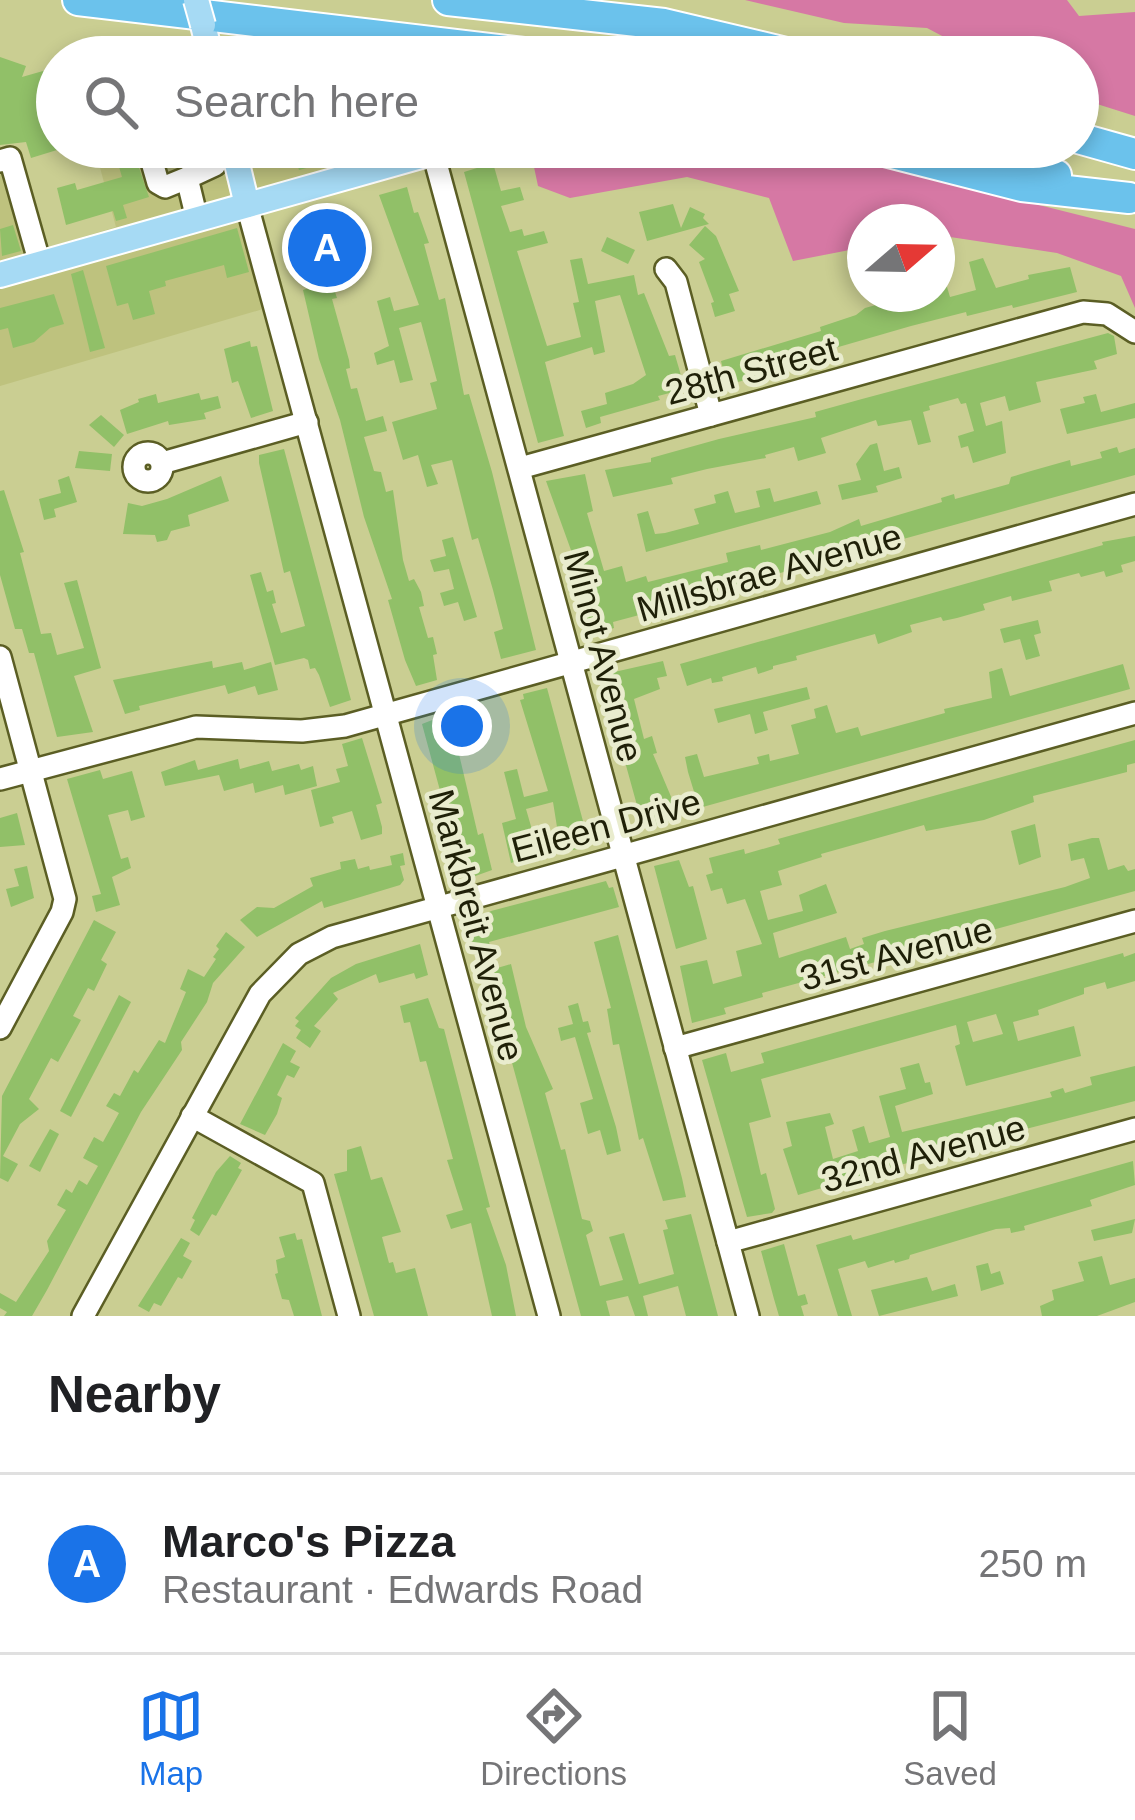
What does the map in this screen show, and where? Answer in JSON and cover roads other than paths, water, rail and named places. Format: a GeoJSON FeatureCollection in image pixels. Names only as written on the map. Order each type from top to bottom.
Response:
{"type":"FeatureCollection","features":[{"type":"Feature","properties":{"kind":"highway"},"geometry":{"type":"LineString","coordinates":[[78,0],[381,36]]}},
{"type":"Feature","properties":{"kind":"highway"},"geometry":{"type":"LineString","coordinates":[[448,0],[664,24],[715,36]]}},
{"type":"Feature","properties":{"kind":"highway"},"geometry":{"type":"LineString","coordinates":[[616,0],[637,5],[664,24]]}},
{"type":"Feature","properties":{"kind":"highway"},"geometry":{"type":"LineString","coordinates":[[1099,144],[1135,154]]}},
{"type":"Feature","properties":{"kind":"highway"},"geometry":{"type":"LineString","coordinates":[[951,168],[1022,186],[1132,199]]}},
{"type":"Feature","properties":{"kind":"highway"},"geometry":{"type":"LineString","coordinates":[[1032,168],[1132,199]]}},
{"type":"Feature","properties":{"kind":"main road"},"geometry":{"type":"LineString","coordinates":[[196,0],[205,36]]}},
{"type":"Feature","properties":{"kind":"main road"},"geometry":{"type":"LineString","coordinates":[[202,168],[247,205]]}},
{"type":"Feature","properties":{"kind":"main road"},"geometry":{"type":"LineString","coordinates":[[0,275],[379,168]]}},
{"type":"Feature","properties":{"kind":"street"},"geometry":{"type":"LineString","coordinates":[[5,159],[40,264]]}},
{"type":"Feature","properties":{"kind":"street"},"geometry":{"type":"LineString","coordinates":[[194,168],[196,219]]}},
{"type":"Feature","properties":{"kind":"street","name":"Minot Avenue"},"geometry":{"type":"LineString","coordinates":[[447,168],[520,467],[748,1316]]}},
{"type":"Feature","properties":{"kind":"street","name":"Markbreit Avenue"},"geometry":{"type":"LineString","coordinates":[[247,205],[549,1316]]}},
{"type":"Feature","properties":{"kind":"street"},"geometry":{"type":"LineString","coordinates":[[311,270],[351,259],[340,220]]}},
{"type":"Feature","properties":{"kind":"street"},"geometry":{"type":"LineString","coordinates":[[666,269],[676,282],[711,415]]}},
{"type":"Feature","properties":{"kind":"street","name":"28th Street"},"geometry":{"type":"LineString","coordinates":[[520,467],[1083,312],[1107,314],[1135,332]]}},
{"type":"Feature","properties":{"kind":"street"},"geometry":{"type":"LineString","coordinates":[[162,463],[307,422]]}},
{"type":"Feature","properties":{"kind":"street","name":"Millsbrae Avenue"},"geometry":{"type":"LineString","coordinates":[[0,778],[196,727],[321,730],[1135,504]]}},
{"type":"Feature","properties":{"kind":"street"},"geometry":{"type":"LineString","coordinates":[[0,657],[65,899],[0,1028]]}},
{"type":"Feature","properties":{"kind":"street","name":"Eileen Drive"},"geometry":{"type":"LineString","coordinates":[[83,1316],[260,994],[284,966],[332,937],[1135,713]]}},
{"type":"Feature","properties":{"kind":"street","name":"31st Avenue"},"geometry":{"type":"LineString","coordinates":[[675,1048],[1135,921]]}},
{"type":"Feature","properties":{"kind":"street"},"geometry":{"type":"LineString","coordinates":[[192,1116],[314,1183],[349,1316]]}},
{"type":"Feature","properties":{"kind":"street","name":"32nd Avenue"},"geometry":{"type":"LineString","coordinates":[[728,1242],[1135,1130]]}},
{"type":"Feature","properties":{"kind":"place","name":"Marco's Pizza"},"geometry":{"type":"Point","coordinates":[327,248]}}]}
